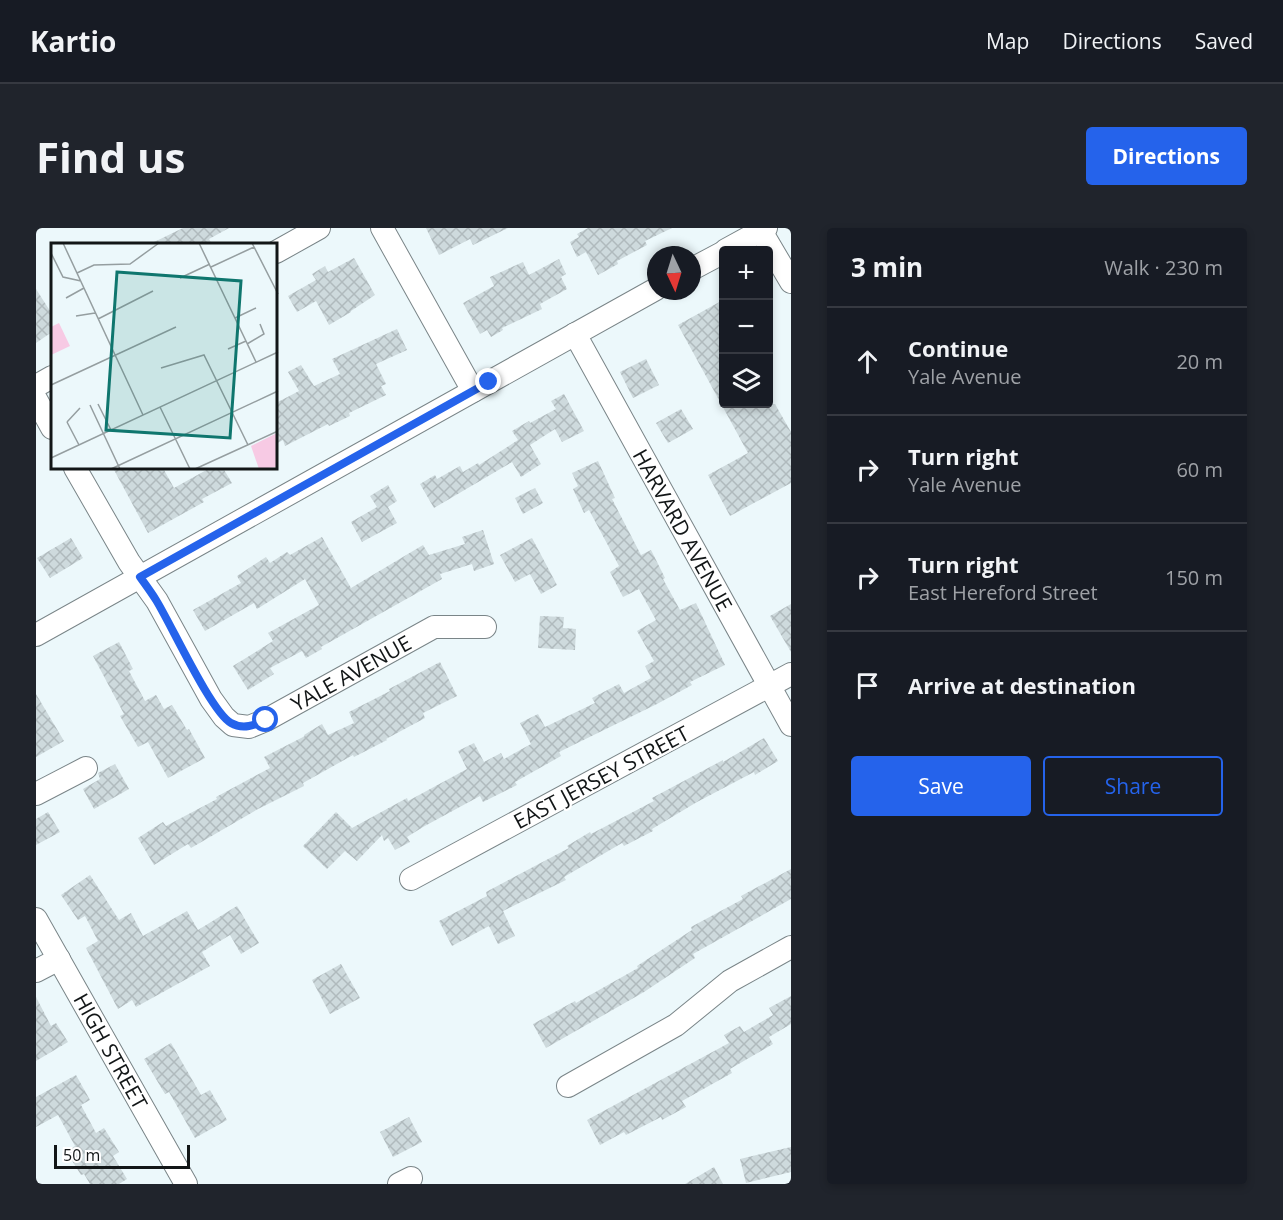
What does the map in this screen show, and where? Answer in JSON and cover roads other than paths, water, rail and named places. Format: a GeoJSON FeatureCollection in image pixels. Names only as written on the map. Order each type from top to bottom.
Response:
{"type":"FeatureCollection","features":[{"type":"Feature","properties":{"kind":"street"},"geometry":{"type":"LineString","coordinates":[[278,251],[319,228]]}},
{"type":"Feature","properties":{"kind":"street"},"geometry":{"type":"LineString","coordinates":[[382,228],[473,391]]}},
{"type":"Feature","properties":{"kind":"street"},"geometry":{"type":"LineString","coordinates":[[734,246],[763,230],[791,282]]}},
{"type":"Feature","properties":{"kind":"street"},"geometry":{"type":"LineString","coordinates":[[701,264],[719,254]]}},
{"type":"Feature","properties":{"kind":"street"},"geometry":{"type":"LineString","coordinates":[[36,634],[647,294]]}},
{"type":"Feature","properties":{"kind":"street","name":"HARVARD AVENUE"},"geometry":{"type":"LineString","coordinates":[[575,334],[791,725]]}},
{"type":"Feature","properties":{"kind":"street"},"geometry":{"type":"LineString","coordinates":[[36,386],[51,378]]}},
{"type":"Feature","properties":{"kind":"street"},"geometry":{"type":"LineString","coordinates":[[36,399],[51,426]]}},
{"type":"Feature","properties":{"kind":"street","name":"YALE AVENUE"},"geometry":{"type":"LineString","coordinates":[[76,470],[129,562],[157,601],[211,699],[224,717],[233,724],[249,727],[266,720],[434,627],[485,627]]}},
{"type":"Feature","properties":{"kind":"street","name":"EAST JERSEY STREET"},"geometry":{"type":"LineString","coordinates":[[411,879],[791,674]]}},
{"type":"Feature","properties":{"kind":"street"},"geometry":{"type":"LineString","coordinates":[[36,794],[86,768]]}},
{"type":"Feature","properties":{"kind":"street","name":"HIGH STREET"},"geometry":{"type":"LineString","coordinates":[[36,919],[186,1184]]}},
{"type":"Feature","properties":{"kind":"street"},"geometry":{"type":"LineString","coordinates":[[568,1086],[676,1025],[730,981],[791,947]]}},
{"type":"Feature","properties":{"kind":"street"},"geometry":{"type":"LineString","coordinates":[[36,971],[59,959]]}}]}
